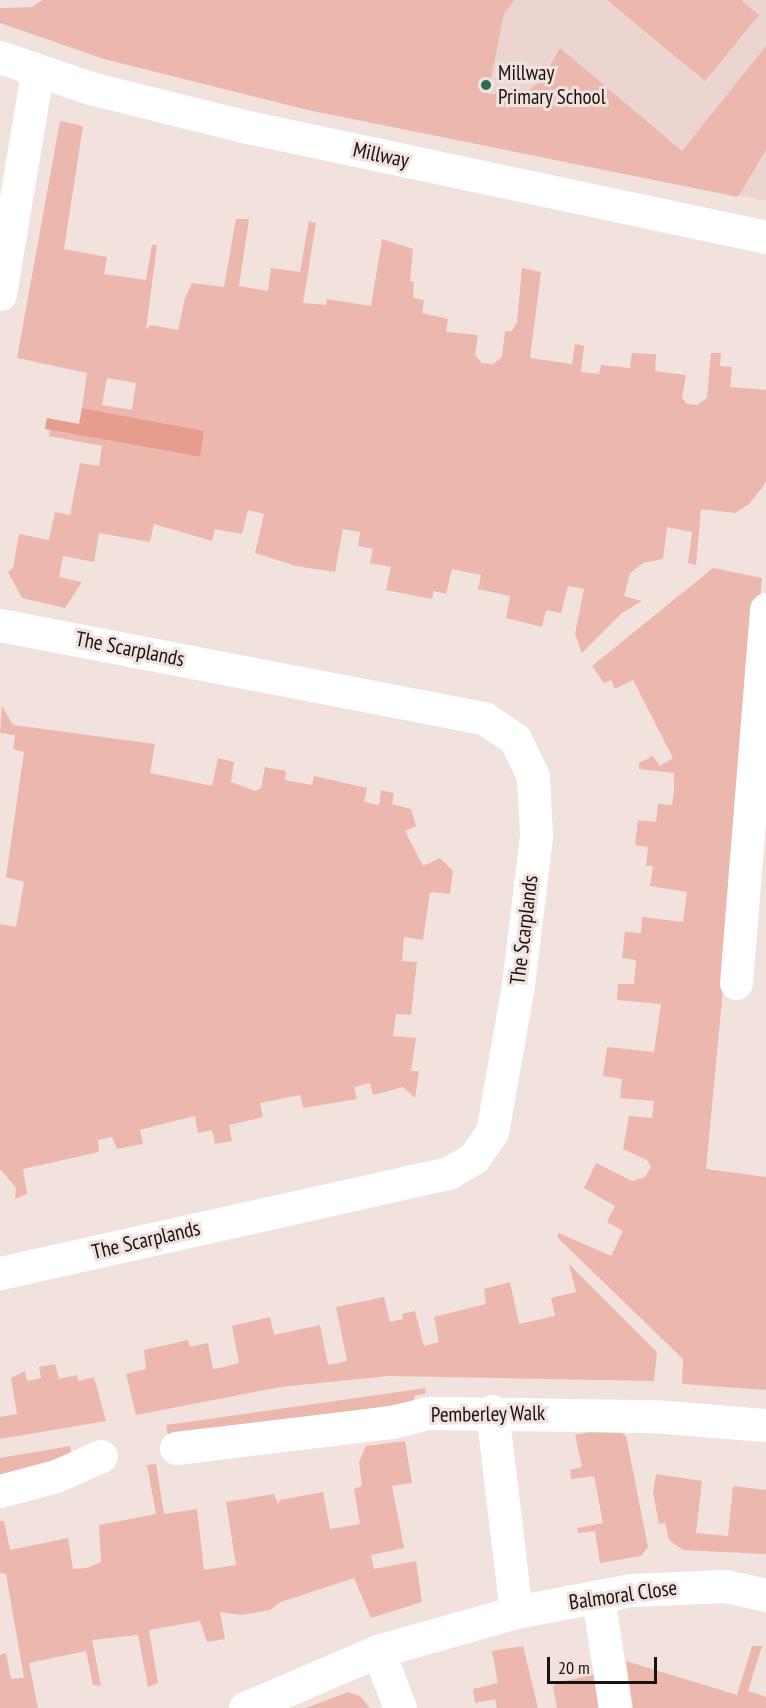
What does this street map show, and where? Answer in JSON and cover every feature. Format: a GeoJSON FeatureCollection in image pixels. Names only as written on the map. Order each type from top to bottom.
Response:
{"type":"FeatureCollection","features":[{"type":"Feature","properties":{"kind":"street","name":"Millway"},"geometry":{"type":"LineString","coordinates":[[0,57],[37,72],[248,127],[766,237]]}},
{"type":"Feature","properties":{"kind":"street"},"geometry":{"type":"LineString","coordinates":[[0,294],[37,72]]}},
{"type":"Feature","properties":{"kind":"street"},"geometry":{"type":"LineString","coordinates":[[736,983],[766,609]]}},
{"type":"Feature","properties":{"kind":"street","name":"The Scarplands"},"geometry":{"type":"LineString","coordinates":[[0,625],[484,718],[515,740],[533,776],[536,836],[518,985],[492,1132],[474,1158],[448,1173],[0,1273]]}},
{"type":"Feature","properties":{"kind":"street"},"geometry":{"type":"LineString","coordinates":[[492,1411],[516,1612]]}},
{"type":"Feature","properties":{"kind":"street","name":"Pemberley Walk"},"geometry":{"type":"LineString","coordinates":[[176,1448],[392,1422],[429,1413],[492,1411],[766,1425]]}},
{"type":"Feature","properties":{"kind":"street"},"geometry":{"type":"LineString","coordinates":[[0,1491],[56,1476],[101,1456]]}},
{"type":"Feature","properties":{"kind":"street","name":"Balmoral Close"},"geometry":{"type":"LineString","coordinates":[[245,1708],[378,1651],[516,1612],[598,1597],[680,1587],[725,1586],[766,1595]]}},
{"type":"Feature","properties":{"kind":"street"},"geometry":{"type":"LineString","coordinates":[[598,1597],[615,1708]]}},
{"type":"Feature","properties":{"kind":"street"},"geometry":{"type":"LineString","coordinates":[[378,1651],[400,1708]]}},
{"type":"Feature","properties":{"kind":"shaded area","name":"Millway Primary School"},"geometry":{"type":"Polygon","coordinates":[[[43,0],[515,0],[504,13],[488,94],[524,94],[542,80],[560,48],[682,151],[766,46],[766,150],[738,197],[308,110],[104,59],[0,23],[0,8],[32,7],[43,0]]]}},
{"type":"Feature","properties":{"kind":"shaded area","name":"Millway Primary School"},"geometry":{"type":"Polygon","coordinates":[[[97,0],[766,0],[766,201],[308,110],[104,59],[97,0]]]}},
{"type":"Feature","properties":{"kind":"shaded area"},"geometry":{"type":"Polygon","coordinates":[[[607,0],[741,0],[759,15],[705,81],[607,0]]]}},
{"type":"Feature","properties":{"kind":"shaded area"},"geometry":{"type":"Polygon","coordinates":[[[60,121],[83,126],[64,249],[107,257],[104,274],[146,280],[152,245],[157,245],[146,329],[151,325],[178,330],[185,298],[192,283],[224,287],[236,219],[249,219],[239,286],[268,291],[271,268],[300,272],[309,221],[316,223],[303,303],[326,305],[327,299],[371,306],[382,239],[413,249],[410,281],[414,282],[413,298],[424,300],[422,313],[448,319],[446,332],[478,335],[475,355],[482,363],[493,364],[502,357],[505,331],[512,331],[517,322],[522,268],[541,272],[530,358],[572,364],[575,344],[584,346],[581,372],[599,374],[601,365],[630,368],[632,353],[656,354],[655,371],[686,375],[682,398],[687,404],[697,405],[707,398],[711,353],[721,353],[720,366],[732,367],[730,387],[766,390],[766,481],[749,504],[735,513],[701,509],[696,565],[688,563],[692,532],[667,527],[663,559],[643,563],[630,573],[624,596],[642,601],[622,613],[582,653],[575,634],[584,589],[568,586],[561,613],[546,610],[542,627],[506,618],[510,596],[478,589],[481,575],[452,569],[446,594],[434,591],[432,599],[386,590],[391,567],[370,563],[373,549],[358,546],[360,532],[343,529],[335,572],[296,566],[255,553],[264,514],[248,510],[242,534],[215,529],[212,541],[154,524],[150,542],[99,533],[94,562],[63,556],[59,577],[82,582],[65,608],[22,598],[8,572],[13,568],[19,534],[49,540],[55,512],[70,515],[80,463],[99,466],[102,446],[49,436],[50,430],[199,457],[203,431],[82,408],[87,373],[17,358],[60,121]],[[107,378],[102,405],[132,410],[136,383],[107,378]]]}},
{"type":"Feature","properties":{"kind":"shaded area"},"geometry":{"type":"Polygon","coordinates":[[[82,408],[204,431],[200,457],[45,429],[47,418],[79,424],[82,408]]]}},
{"type":"Feature","properties":{"kind":"shaded area"},"geometry":{"type":"Polygon","coordinates":[[[713,568],[762,578],[706,1169],[766,1177],[766,1390],[682,1384],[683,1359],[557,1237],[559,1233],[611,1256],[623,1231],[607,1222],[615,1206],[584,1188],[596,1163],[632,1181],[645,1177],[651,1167],[647,1160],[623,1149],[629,1116],[652,1118],[654,1101],[620,1098],[622,1079],[603,1076],[607,1047],[654,1052],[661,1004],[617,1000],[618,984],[634,984],[636,960],[622,958],[625,932],[641,933],[642,917],[683,922],[687,892],[650,886],[653,866],[646,866],[648,847],[635,845],[638,820],[656,822],[658,804],[672,805],[674,791],[674,773],[639,769],[639,763],[653,756],[660,766],[673,758],[633,680],[615,689],[611,680],[604,683],[592,666],[713,568]]]}},
{"type":"Feature","properties":{"kind":"shaded area"},"geometry":{"type":"Polygon","coordinates":[[[2,706],[13,725],[155,744],[150,773],[212,786],[218,758],[234,762],[231,782],[255,791],[261,788],[265,767],[286,771],[285,780],[312,785],[314,776],[367,788],[364,802],[379,805],[381,790],[394,793],[392,804],[411,809],[416,826],[405,831],[423,866],[440,858],[453,871],[450,894],[430,892],[423,940],[404,937],[402,961],[417,962],[411,1015],[396,1014],[393,1036],[416,1038],[411,1071],[419,1071],[415,1098],[403,1087],[373,1095],[370,1083],[354,1087],[357,1099],[303,1108],[300,1095],[260,1103],[263,1117],[229,1125],[232,1141],[215,1144],[212,1130],[198,1133],[195,1116],[140,1130],[143,1144],[117,1149],[112,1137],[98,1140],[99,1152],[23,1169],[27,1194],[15,1199],[16,1188],[0,1169],[0,924],[16,927],[24,882],[6,877],[24,752],[13,749],[15,735],[0,733],[2,706]]]}},
{"type":"Feature","properties":{"kind":"shaded area"},"geometry":{"type":"Polygon","coordinates":[[[569,1264],[657,1352],[654,1381],[389,1376],[280,1387],[136,1415],[126,1374],[146,1369],[144,1350],[188,1340],[190,1347],[208,1343],[213,1369],[224,1367],[239,1363],[232,1326],[270,1317],[274,1335],[320,1325],[328,1365],[347,1361],[336,1307],[384,1297],[390,1322],[403,1319],[402,1314],[415,1311],[424,1346],[439,1342],[434,1317],[486,1304],[484,1289],[510,1282],[519,1324],[555,1316],[551,1298],[576,1292],[569,1264]]]}},
{"type":"Feature","properties":{"kind":"shaded area"},"geometry":{"type":"Polygon","coordinates":[[[55,1364],[59,1379],[77,1375],[78,1381],[94,1377],[106,1421],[0,1439],[0,1417],[17,1414],[11,1378],[25,1371],[27,1381],[41,1378],[39,1367],[55,1364]]]}},
{"type":"Feature","properties":{"kind":"shaded area"},"geometry":{"type":"Polygon","coordinates":[[[426,1388],[425,1394],[414,1396],[414,1402],[217,1431],[168,1434],[166,1425],[426,1388]]]}},
{"type":"Feature","properties":{"kind":"shaded area"},"geometry":{"type":"Polygon","coordinates":[[[614,1427],[626,1436],[648,1547],[641,1556],[600,1563],[595,1531],[578,1533],[577,1528],[603,1523],[594,1476],[571,1479],[570,1470],[582,1467],[575,1435],[614,1427]]]}},
{"type":"Feature","properties":{"kind":"shaded area"},"geometry":{"type":"Polygon","coordinates":[[[405,1441],[412,1483],[392,1486],[404,1548],[371,1555],[374,1569],[416,1561],[422,1602],[371,1618],[354,1578],[281,1602],[270,1610],[241,1615],[220,1612],[225,1639],[207,1642],[200,1621],[149,1630],[158,1683],[148,1687],[138,1635],[92,1640],[101,1686],[93,1685],[86,1651],[29,1663],[38,1708],[0,1708],[0,1655],[6,1653],[11,1679],[24,1678],[6,1574],[0,1573],[0,1521],[4,1521],[10,1550],[68,1538],[73,1569],[87,1568],[101,1562],[99,1525],[156,1514],[147,1465],[156,1464],[164,1514],[197,1509],[204,1570],[236,1565],[226,1502],[274,1494],[278,1504],[280,1500],[323,1492],[330,1529],[360,1524],[354,1489],[362,1486],[359,1462],[366,1446],[405,1441]]]}},
{"type":"Feature","properties":{"kind":"shaded area"},"geometry":{"type":"Polygon","coordinates":[[[70,1446],[72,1459],[0,1477],[0,1458],[70,1446]]]}},
{"type":"Feature","properties":{"kind":"shaded area"},"geometry":{"type":"Polygon","coordinates":[[[656,1474],[702,1481],[696,1533],[728,1536],[733,1486],[766,1490],[766,1554],[683,1550],[669,1540],[665,1523],[659,1524],[653,1493],[656,1474]]]}},
{"type":"Feature","properties":{"kind":"shaded area"},"geometry":{"type":"Polygon","coordinates":[[[523,1646],[538,1708],[497,1708],[495,1699],[475,1703],[473,1689],[498,1683],[492,1651],[523,1646]]]}},
{"type":"Feature","properties":{"kind":"shaded area"},"geometry":{"type":"Polygon","coordinates":[[[752,1646],[762,1646],[748,1691],[766,1697],[766,1708],[633,1708],[626,1661],[737,1695],[752,1646]]]}},
{"type":"Feature","properties":{"kind":"shaded area"},"geometry":{"type":"Polygon","coordinates":[[[600,1673],[606,1708],[557,1708],[553,1687],[556,1683],[600,1673]]]}},
{"type":"Feature","properties":{"kind":"shaded area"},"geometry":{"type":"Polygon","coordinates":[[[348,1692],[360,1696],[370,1708],[306,1708],[348,1692]]]}},
{"type":"Feature","properties":{"kind":"place","name":"Millway Primary School"},"geometry":{"type":"Point","coordinates":[486,85]}}]}
